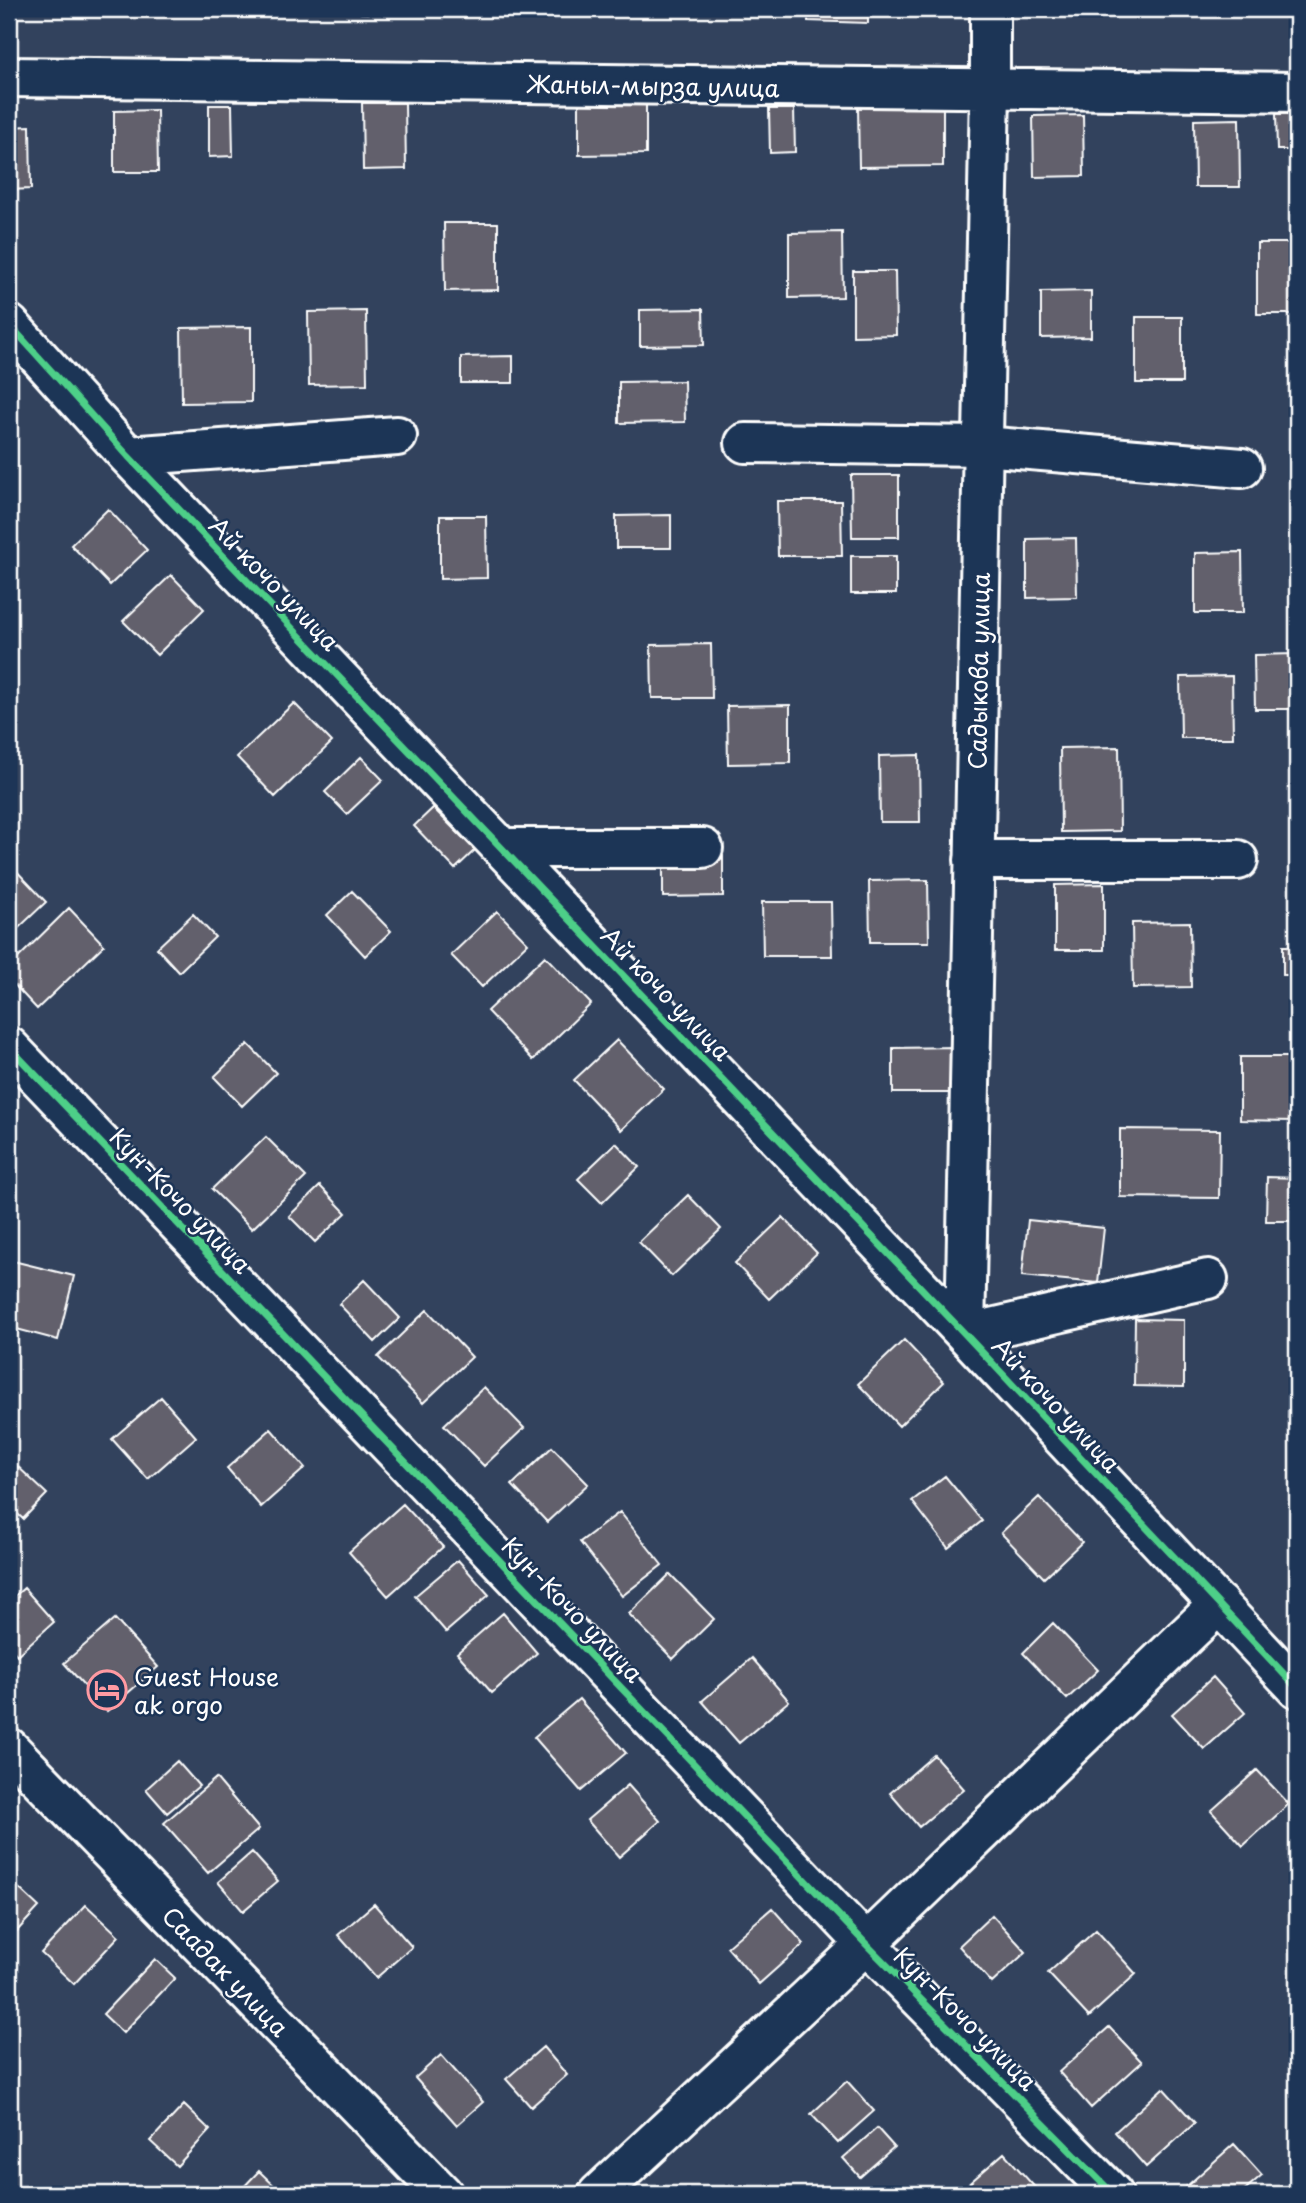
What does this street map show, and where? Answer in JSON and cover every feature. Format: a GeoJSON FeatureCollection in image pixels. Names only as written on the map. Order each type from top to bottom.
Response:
{"type":"FeatureCollection","features":[{"type":"Feature","properties":{"kind":"street","name":"Садыкова улица"},"geometry":{"type":"LineString","coordinates":[[965,1334],[990,9]]}},
{"type":"Feature","properties":{"kind":"street","name":"Жаныл-мырза улица"},"geometry":{"type":"LineString","coordinates":[[9,77],[1297,92]]}},
{"type":"Feature","properties":{"kind":"street","name":"Ай кочо улица"},"geometry":{"type":"LineString","coordinates":[[9,324],[128,456],[965,1334],[1297,1688]]}},
{"type":"Feature","properties":{"kind":"street"},"geometry":{"type":"LineString","coordinates":[[128,456],[397,436]]}},
{"type":"Feature","properties":{"kind":"street"},"geometry":{"type":"LineString","coordinates":[[745,443],[983,446],[1242,468]]}},
{"type":"Feature","properties":{"kind":"street"},"geometry":{"type":"LineString","coordinates":[[502,848],[703,848]]}},
{"type":"Feature","properties":{"kind":"street"},"geometry":{"type":"LineString","coordinates":[[974,860],[1238,860]]}},
{"type":"Feature","properties":{"kind":"street","name":"Кун-Кочо улица"},"geometry":{"type":"LineString","coordinates":[[9,1047],[866,1944],[1113,2194]]}},
{"type":"Feature","properties":{"kind":"street"},"geometry":{"type":"LineString","coordinates":[[965,1334],[1208,1279]]}},
{"type":"Feature","properties":{"kind":"street"},"geometry":{"type":"LineString","coordinates":[[598,2194],[866,1944],[1219,1604]]}},
{"type":"Feature","properties":{"kind":"street","name":"Саадак улица"},"geometry":{"type":"LineString","coordinates":[[9,1748],[443,2194]]}},
{"type":"Feature","properties":{"kind":"building"},"geometry":{"type":"Polygon","coordinates":[[[361,9],[445,9],[445,15],[361,13],[361,9]]]}},
{"type":"Feature","properties":{"kind":"building"},"geometry":{"type":"Polygon","coordinates":[[[808,9],[868,9],[868,23],[808,21],[808,9]]]}},
{"type":"Feature","properties":{"kind":"building"},"geometry":{"type":"Polygon","coordinates":[[[1192,9],[1267,9],[1267,11],[1192,9]]]}},
{"type":"Feature","properties":{"kind":"building"},"geometry":{"type":"Polygon","coordinates":[[[646,98],[646,154],[579,155],[579,99],[646,98]]]}},
{"type":"Feature","properties":{"kind":"building"},"geometry":{"type":"Polygon","coordinates":[[[362,103],[405,103],[406,169],[363,170],[362,103]]]}},
{"type":"Feature","properties":{"kind":"building"},"geometry":{"type":"Polygon","coordinates":[[[209,105],[232,105],[233,156],[209,157],[209,105]]]}},
{"type":"Feature","properties":{"kind":"building"},"geometry":{"type":"Polygon","coordinates":[[[943,106],[943,166],[859,167],[858,107],[943,106]]]}},
{"type":"Feature","properties":{"kind":"building"},"geometry":{"type":"Polygon","coordinates":[[[769,109],[794,109],[795,152],[770,153],[769,109]]]}},
{"type":"Feature","properties":{"kind":"building"},"geometry":{"type":"Polygon","coordinates":[[[157,110],[158,172],[114,172],[114,111],[157,110]]]}},
{"type":"Feature","properties":{"kind":"building"},"geometry":{"type":"Polygon","coordinates":[[[1276,114],[1297,114],[1297,150],[1277,150],[1276,114]]]}},
{"type":"Feature","properties":{"kind":"building"},"geometry":{"type":"Polygon","coordinates":[[[1083,115],[1084,176],[1034,177],[1033,116],[1083,115]]]}},
{"type":"Feature","properties":{"kind":"building"},"geometry":{"type":"Polygon","coordinates":[[[1239,119],[1240,187],[1195,187],[1194,120],[1239,119]]]}},
{"type":"Feature","properties":{"kind":"building"},"geometry":{"type":"Polygon","coordinates":[[[30,126],[31,189],[9,190],[9,127],[30,126]]]}},
{"type":"Feature","properties":{"kind":"building"},"geometry":{"type":"Polygon","coordinates":[[[444,223],[498,223],[498,290],[445,291],[444,223]]]}},
{"type":"Feature","properties":{"kind":"building"},"geometry":{"type":"Polygon","coordinates":[[[842,232],[843,297],[789,298],[789,233],[842,232]]]}},
{"type":"Feature","properties":{"kind":"building"},"geometry":{"type":"Polygon","coordinates":[[[1257,243],[1297,243],[1297,314],[1257,314],[1257,243]]]}},
{"type":"Feature","properties":{"kind":"building"},"geometry":{"type":"Polygon","coordinates":[[[853,271],[895,271],[896,335],[853,336],[853,271]]]}},
{"type":"Feature","properties":{"kind":"building"},"geometry":{"type":"Polygon","coordinates":[[[1091,291],[1091,337],[1041,338],[1041,292],[1091,291]]]}},
{"type":"Feature","properties":{"kind":"building"},"geometry":{"type":"Polygon","coordinates":[[[703,309],[704,345],[640,346],[640,310],[703,309]]]}},
{"type":"Feature","properties":{"kind":"building"},"geometry":{"type":"Polygon","coordinates":[[[366,311],[367,384],[309,385],[308,312],[366,311]]]}},
{"type":"Feature","properties":{"kind":"building"},"geometry":{"type":"Polygon","coordinates":[[[1136,317],[1182,317],[1182,383],[1136,383],[1136,317]]]}},
{"type":"Feature","properties":{"kind":"building"},"geometry":{"type":"Polygon","coordinates":[[[251,327],[251,402],[182,403],[181,328],[251,327]]]}},
{"type":"Feature","properties":{"kind":"building"},"geometry":{"type":"Polygon","coordinates":[[[513,356],[513,383],[461,383],[461,357],[513,356]]]}},
{"type":"Feature","properties":{"kind":"building"},"geometry":{"type":"Polygon","coordinates":[[[684,381],[685,422],[619,423],[619,382],[684,381]]]}},
{"type":"Feature","properties":{"kind":"building"},"geometry":{"type":"Polygon","coordinates":[[[851,475],[899,475],[899,537],[852,537],[851,475]]]}},
{"type":"Feature","properties":{"kind":"building"},"geometry":{"type":"Polygon","coordinates":[[[777,501],[841,501],[842,556],[778,556],[777,501]]]}},
{"type":"Feature","properties":{"kind":"building"},"geometry":{"type":"Polygon","coordinates":[[[108,509],[147,550],[110,585],[71,545],[108,509]]]}},
{"type":"Feature","properties":{"kind":"building"},"geometry":{"type":"Polygon","coordinates":[[[671,515],[671,548],[616,548],[616,516],[671,515]]]}},
{"type":"Feature","properties":{"kind":"building"},"geometry":{"type":"Polygon","coordinates":[[[440,516],[486,516],[487,578],[440,579],[440,516]]]}},
{"type":"Feature","properties":{"kind":"building"},"geometry":{"type":"Polygon","coordinates":[[[1076,538],[1077,597],[1027,598],[1027,539],[1076,538]]]}},
{"type":"Feature","properties":{"kind":"building"},"geometry":{"type":"Polygon","coordinates":[[[1242,552],[1243,613],[1195,613],[1195,553],[1242,552]]]}},
{"type":"Feature","properties":{"kind":"building"},"geometry":{"type":"Polygon","coordinates":[[[851,556],[896,556],[896,594],[851,594],[851,556]]]}},
{"type":"Feature","properties":{"kind":"building"},"geometry":{"type":"Polygon","coordinates":[[[171,575],[204,609],[157,655],[123,621],[171,575]]]}},
{"type":"Feature","properties":{"kind":"building"},"geometry":{"type":"Polygon","coordinates":[[[711,644],[712,698],[652,698],[651,645],[711,644]]]}},
{"type":"Feature","properties":{"kind":"building"},"geometry":{"type":"Polygon","coordinates":[[[1297,654],[1297,709],[1255,709],[1254,655],[1297,654]]]}},
{"type":"Feature","properties":{"kind":"building"},"geometry":{"type":"Polygon","coordinates":[[[1232,676],[1233,738],[1181,738],[1180,677],[1232,676]]]}},
{"type":"Feature","properties":{"kind":"building"},"geometry":{"type":"Polygon","coordinates":[[[294,703],[332,742],[275,797],[237,757],[294,703]]]}},
{"type":"Feature","properties":{"kind":"building"},"geometry":{"type":"Polygon","coordinates":[[[790,705],[790,763],[728,764],[727,706],[790,705]]]}},
{"type":"Feature","properties":{"kind":"building"},"geometry":{"type":"Polygon","coordinates":[[[1294,725],[1297,725],[1297,768],[1294,768],[1294,725]]]}},
{"type":"Feature","properties":{"kind":"building"},"geometry":{"type":"Polygon","coordinates":[[[1119,747],[1120,831],[1061,832],[1060,748],[1119,747]]]}},
{"type":"Feature","properties":{"kind":"building"},"geometry":{"type":"Polygon","coordinates":[[[919,755],[920,822],[880,822],[879,756],[919,755]]]}},
{"type":"Feature","properties":{"kind":"building"},"geometry":{"type":"Polygon","coordinates":[[[361,757],[383,780],[347,814],[325,792],[361,757]]]}},
{"type":"Feature","properties":{"kind":"building"},"geometry":{"type":"Polygon","coordinates":[[[433,808],[475,850],[455,869],[414,826],[433,808]]]}},
{"type":"Feature","properties":{"kind":"building"},"geometry":{"type":"Polygon","coordinates":[[[723,856],[723,896],[663,897],[663,857],[723,856]]]}},
{"type":"Feature","properties":{"kind":"building"},"geometry":{"type":"Polygon","coordinates":[[[9,863],[46,902],[9,937],[9,863]]]}},
{"type":"Feature","properties":{"kind":"building"},"geometry":{"type":"Polygon","coordinates":[[[928,880],[929,942],[870,942],[869,881],[928,880]]]}},
{"type":"Feature","properties":{"kind":"building"},"geometry":{"type":"Polygon","coordinates":[[[1104,884],[1104,950],[1055,950],[1055,885],[1104,884]]]}},
{"type":"Feature","properties":{"kind":"building"},"geometry":{"type":"Polygon","coordinates":[[[352,891],[391,931],[365,956],[327,915],[352,891]]]}},
{"type":"Feature","properties":{"kind":"building"},"geometry":{"type":"Polygon","coordinates":[[[762,902],[831,902],[832,956],[763,956],[762,902]]]}},
{"type":"Feature","properties":{"kind":"building"},"geometry":{"type":"Polygon","coordinates":[[[69,908],[104,945],[37,1009],[9,979],[9,967],[69,908]]]}},
{"type":"Feature","properties":{"kind":"building"},"geometry":{"type":"Polygon","coordinates":[[[497,911],[528,943],[482,987],[451,955],[497,911]]]}},
{"type":"Feature","properties":{"kind":"building"},"geometry":{"type":"Polygon","coordinates":[[[193,914],[215,937],[179,972],[157,948],[193,914]]]}},
{"type":"Feature","properties":{"kind":"building"},"geometry":{"type":"Polygon","coordinates":[[[1190,922],[1191,987],[1133,988],[1132,923],[1190,922]]]}},
{"type":"Feature","properties":{"kind":"building"},"geometry":{"type":"Polygon","coordinates":[[[1283,946],[1297,946],[1297,975],[1283,975],[1283,946]]]}},
{"type":"Feature","properties":{"kind":"building"},"geometry":{"type":"Polygon","coordinates":[[[545,956],[591,1004],[533,1060],[487,1011],[545,956]]]}},
{"type":"Feature","properties":{"kind":"building"},"geometry":{"type":"Polygon","coordinates":[[[617,1040],[664,1089],[621,1130],[574,1080],[617,1040]]]}},
{"type":"Feature","properties":{"kind":"building"},"geometry":{"type":"Polygon","coordinates":[[[248,1044],[276,1073],[242,1106],[214,1077],[248,1044]]]}},
{"type":"Feature","properties":{"kind":"building"},"geometry":{"type":"Polygon","coordinates":[[[957,1047],[957,1093],[893,1093],[893,1048],[957,1047]]]}},
{"type":"Feature","properties":{"kind":"building"},"geometry":{"type":"Polygon","coordinates":[[[1240,1057],[1297,1057],[1297,1121],[1240,1120],[1240,1057]]]}},
{"type":"Feature","properties":{"kind":"building"},"geometry":{"type":"Polygon","coordinates":[[[1120,1129],[1220,1130],[1219,1198],[1120,1197],[1120,1129]]]}},
{"type":"Feature","properties":{"kind":"building"},"geometry":{"type":"Polygon","coordinates":[[[266,1137],[306,1177],[252,1229],[212,1189],[266,1137]]]}},
{"type":"Feature","properties":{"kind":"building"},"geometry":{"type":"Polygon","coordinates":[[[616,1143],[639,1167],[602,1203],[578,1179],[616,1143]]]}},
{"type":"Feature","properties":{"kind":"building"},"geometry":{"type":"Polygon","coordinates":[[[1267,1177],[1297,1178],[1297,1221],[1266,1221],[1267,1177]]]}},
{"type":"Feature","properties":{"kind":"building"},"geometry":{"type":"Polygon","coordinates":[[[320,1186],[346,1213],[315,1242],[289,1216],[320,1186]]]}},
{"type":"Feature","properties":{"kind":"building"},"geometry":{"type":"Polygon","coordinates":[[[688,1195],[721,1229],[672,1276],[639,1242],[688,1195]]]}},
{"type":"Feature","properties":{"kind":"building"},"geometry":{"type":"Polygon","coordinates":[[[783,1217],[817,1253],[769,1299],[735,1263],[783,1217]]]}},
{"type":"Feature","properties":{"kind":"building"},"geometry":{"type":"Polygon","coordinates":[[[1028,1220],[1104,1228],[1098,1283],[1022,1276],[1028,1220]]]}},
{"type":"Feature","properties":{"kind":"building"},"geometry":{"type":"Polygon","coordinates":[[[9,1260],[74,1276],[58,1340],[9,1327],[9,1260]]]}},
{"type":"Feature","properties":{"kind":"building"},"geometry":{"type":"Polygon","coordinates":[[[364,1280],[400,1318],[375,1342],[339,1304],[364,1280]]]}},
{"type":"Feature","properties":{"kind":"building"},"geometry":{"type":"Polygon","coordinates":[[[427,1310],[472,1357],[423,1403],[378,1357],[427,1310]]]}},
{"type":"Feature","properties":{"kind":"building"},"geometry":{"type":"Polygon","coordinates":[[[1135,1319],[1184,1320],[1184,1387],[1134,1386],[1135,1319]]]}},
{"type":"Feature","properties":{"kind":"building"},"geometry":{"type":"Polygon","coordinates":[[[904,1340],[944,1382],[899,1426],[858,1384],[904,1340]]]}},
{"type":"Feature","properties":{"kind":"building"},"geometry":{"type":"Polygon","coordinates":[[[1289,1371],[1297,1371],[1297,1418],[1288,1418],[1289,1371]]]}},
{"type":"Feature","properties":{"kind":"building"},"geometry":{"type":"Polygon","coordinates":[[[484,1387],[524,1428],[484,1466],[444,1425],[484,1387]]]}},
{"type":"Feature","properties":{"kind":"building"},"geometry":{"type":"Polygon","coordinates":[[[161,1397],[196,1437],[148,1479],[112,1439],[161,1397]]]}},
{"type":"Feature","properties":{"kind":"building"},"geometry":{"type":"Polygon","coordinates":[[[271,1429],[305,1468],[261,1507],[227,1468],[271,1429]]]}},
{"type":"Feature","properties":{"kind":"building"},"geometry":{"type":"Polygon","coordinates":[[[552,1447],[588,1484],[547,1522],[512,1485],[552,1447]]]}},
{"type":"Feature","properties":{"kind":"building"},"geometry":{"type":"Polygon","coordinates":[[[14,1463],[47,1494],[23,1519],[9,1506],[9,1469],[14,1463]]]}},
{"type":"Feature","properties":{"kind":"building"},"geometry":{"type":"Polygon","coordinates":[[[945,1476],[982,1521],[948,1548],[912,1501],[945,1476]]]}},
{"type":"Feature","properties":{"kind":"building"},"geometry":{"type":"Polygon","coordinates":[[[1039,1497],[1082,1542],[1044,1578],[1001,1533],[1039,1497]]]}},
{"type":"Feature","properties":{"kind":"building"},"geometry":{"type":"Polygon","coordinates":[[[403,1504],[443,1547],[388,1596],[349,1552],[403,1504]]]}},
{"type":"Feature","properties":{"kind":"building"},"geometry":{"type":"Polygon","coordinates":[[[620,1512],[662,1565],[622,1596],[580,1542],[620,1512]]]}},
{"type":"Feature","properties":{"kind":"building"},"geometry":{"type":"Polygon","coordinates":[[[458,1560],[489,1595],[446,1632],[415,1596],[458,1560]]]}},
{"type":"Feature","properties":{"kind":"building"},"geometry":{"type":"Polygon","coordinates":[[[670,1574],[714,1619],[673,1659],[629,1614],[670,1574]]]}},
{"type":"Feature","properties":{"kind":"building"},"geometry":{"type":"Polygon","coordinates":[[[24,1588],[54,1622],[17,1655],[9,1646],[9,1601],[24,1588]]]}},
{"type":"Feature","properties":{"kind":"building"},"geometry":{"type":"Polygon","coordinates":[[[503,1613],[537,1653],[492,1693],[457,1653],[503,1613]]]}},
{"type":"Feature","properties":{"kind":"building"},"geometry":{"type":"Polygon","coordinates":[[[115,1619],[158,1667],[107,1711],[64,1663],[115,1619]]]}},
{"type":"Feature","properties":{"kind":"building"},"geometry":{"type":"Polygon","coordinates":[[[1053,1623],[1098,1670],[1067,1699],[1023,1653],[1053,1623]]]}},
{"type":"Feature","properties":{"kind":"building"},"geometry":{"type":"Polygon","coordinates":[[[752,1658],[789,1701],[739,1743],[702,1701],[752,1658]]]}},
{"type":"Feature","properties":{"kind":"building"},"geometry":{"type":"Polygon","coordinates":[[[1213,1677],[1245,1713],[1204,1749],[1172,1714],[1213,1677]]]}},
{"type":"Feature","properties":{"kind":"building"},"geometry":{"type":"Polygon","coordinates":[[[579,1699],[626,1753],[581,1791],[534,1737],[579,1699]]]}},
{"type":"Feature","properties":{"kind":"building"},"geometry":{"type":"Polygon","coordinates":[[[934,1755],[964,1789],[919,1827],[890,1793],[934,1755]]]}},
{"type":"Feature","properties":{"kind":"building"},"geometry":{"type":"Polygon","coordinates":[[[177,1761],[199,1786],[167,1813],[146,1789],[177,1761]]]}},
{"type":"Feature","properties":{"kind":"building"},"geometry":{"type":"Polygon","coordinates":[[[1257,1770],[1289,1804],[1243,1846],[1211,1811],[1257,1770]]]}},
{"type":"Feature","properties":{"kind":"building"},"geometry":{"type":"Polygon","coordinates":[[[216,1778],[259,1829],[208,1873],[164,1823],[216,1778]]]}},
{"type":"Feature","properties":{"kind":"building"},"geometry":{"type":"Polygon","coordinates":[[[628,1785],[660,1821],[619,1857],[587,1820],[628,1785]]]}},
{"type":"Feature","properties":{"kind":"building"},"geometry":{"type":"Polygon","coordinates":[[[252,1852],[278,1881],[243,1911],[218,1882],[252,1852]]]}},
{"type":"Feature","properties":{"kind":"building"},"geometry":{"type":"Polygon","coordinates":[[[10,1880],[39,1907],[17,1931],[9,1924],[10,1880]]]}},
{"type":"Feature","properties":{"kind":"building"},"geometry":{"type":"Polygon","coordinates":[[[374,1904],[412,1947],[376,1978],[338,1935],[374,1904]]]}},
{"type":"Feature","properties":{"kind":"building"},"geometry":{"type":"Polygon","coordinates":[[[86,1905],[119,1936],[74,1984],[41,1953],[86,1905]]]}},
{"type":"Feature","properties":{"kind":"building"},"geometry":{"type":"Polygon","coordinates":[[[772,1908],[804,1944],[759,1984],[727,1947],[772,1908]]]}},
{"type":"Feature","properties":{"kind":"building"},"geometry":{"type":"Polygon","coordinates":[[[992,1915],[1026,1952],[992,1983],[959,1946],[992,1915]]]}},
{"type":"Feature","properties":{"kind":"building"},"geometry":{"type":"Polygon","coordinates":[[[1096,1930],[1136,1974],[1089,2017],[1048,1973],[1096,1930]]]}},
{"type":"Feature","properties":{"kind":"building"},"geometry":{"type":"Polygon","coordinates":[[[155,1959],[175,1978],[123,2033],[103,2014],[155,1959]]]}},
{"type":"Feature","properties":{"kind":"building"},"geometry":{"type":"Polygon","coordinates":[[[1109,2027],[1142,2062],[1091,2108],[1059,2072],[1109,2027]]]}},
{"type":"Feature","properties":{"kind":"building"},"geometry":{"type":"Polygon","coordinates":[[[543,2047],[567,2075],[531,2107],[506,2079],[543,2047]]]}},
{"type":"Feature","properties":{"kind":"building"},"geometry":{"type":"Polygon","coordinates":[[[441,2055],[483,2102],[457,2125],[415,2078],[441,2055]]]}},
{"type":"Feature","properties":{"kind":"building"},"geometry":{"type":"Polygon","coordinates":[[[847,2081],[874,2111],[838,2143],[811,2114],[847,2081]]]}},
{"type":"Feature","properties":{"kind":"building"},"geometry":{"type":"Polygon","coordinates":[[[1163,2088],[1195,2123],[1146,2167],[1115,2132],[1163,2088]]]}},
{"type":"Feature","properties":{"kind":"building"},"geometry":{"type":"Polygon","coordinates":[[[184,2105],[210,2130],[177,2166],[150,2141],[184,2105]]]}},
{"type":"Feature","properties":{"kind":"building"},"geometry":{"type":"Polygon","coordinates":[[[877,2128],[894,2147],[860,2177],[843,2158],[877,2128]]]}},
{"type":"Feature","properties":{"kind":"building"},"geometry":{"type":"Polygon","coordinates":[[[1234,2144],[1262,2175],[1240,2194],[1178,2194],[1234,2144]]]}},
{"type":"Feature","properties":{"kind":"building"},"geometry":{"type":"Polygon","coordinates":[[[1004,2153],[1041,2194],[957,2194],[1004,2153]]]}},
{"type":"Feature","properties":{"kind":"building"},"geometry":{"type":"Polygon","coordinates":[[[259,2171],[283,2194],[237,2194],[259,2171]]]}},
{"type":"Feature","properties":{"kind":"cycle path"},"geometry":{"type":"LineString","coordinates":[[9,324],[128,456],[965,1334],[1297,1688]]}},
{"type":"Feature","properties":{"kind":"cycle path"},"geometry":{"type":"LineString","coordinates":[[9,1047],[866,1944],[1113,2194]]}},
{"type":"Feature","properties":{"kind":"place","name":"Guest House ak orgo"},"geometry":{"type":"Point","coordinates":[107,1690]}}]}
